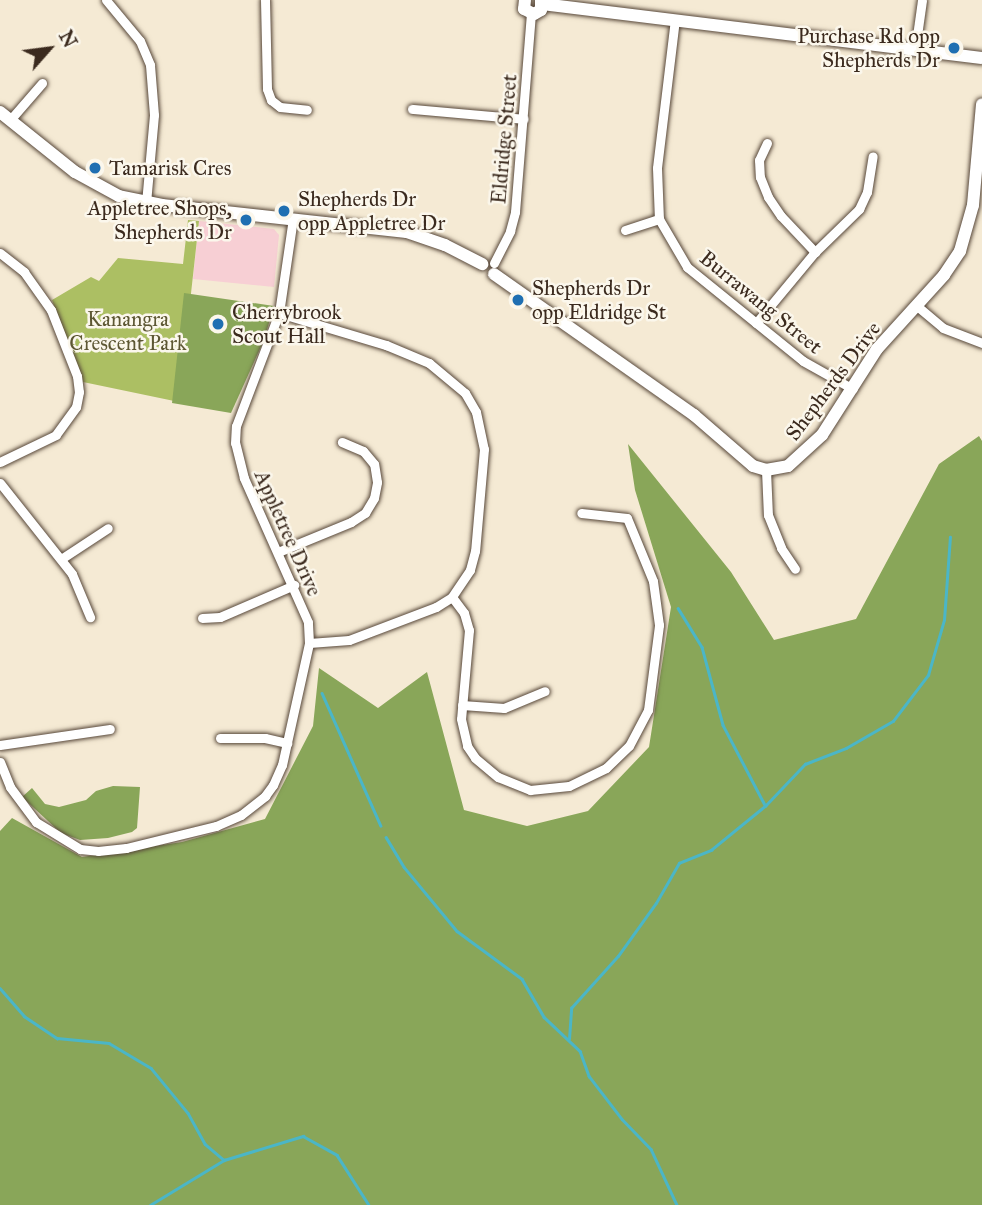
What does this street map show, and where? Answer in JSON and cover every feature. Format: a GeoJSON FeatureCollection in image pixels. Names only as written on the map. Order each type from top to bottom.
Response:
{"type":"FeatureCollection","features":[{"type":"Feature","properties":{"kind":"main road"},"geometry":{"type":"LineString","coordinates":[[523,4],[539,12],[541,2],[982,58]]}},
{"type":"Feature","properties":{"kind":"main road","name":"Shepherds Drive"},"geometry":{"type":"LineString","coordinates":[[766,470],[788,466],[810,449],[853,389],[877,349],[950,268],[966,234],[975,189],[982,104]]}},
{"type":"Feature","properties":{"kind":"main road"},"geometry":{"type":"LineString","coordinates":[[5,116],[86,180],[108,192],[146,203],[407,232],[445,245],[490,267],[694,415],[744,459],[766,470]]}},
{"type":"Feature","properties":{"kind":"street"},"geometry":{"type":"LineString","coordinates":[[106,0],[140,41],[150,65],[154,115],[146,203]]}},
{"type":"Feature","properties":{"kind":"street"},"geometry":{"type":"LineString","coordinates":[[265,0],[267,89],[271,100],[280,107],[307,110]]}},
{"type":"Feature","properties":{"kind":"street"},"geometry":{"type":"LineString","coordinates":[[915,50],[922,0]]}},
{"type":"Feature","properties":{"kind":"street","name":"Eldridge Street"},"geometry":{"type":"LineString","coordinates":[[490,267],[510,231],[515,212],[524,119],[523,4]]}},
{"type":"Feature","properties":{"kind":"street","name":"Burrawang Street"},"geometry":{"type":"LineString","coordinates":[[675,19],[657,168],[659,219],[687,267],[803,361],[853,389]]}},
{"type":"Feature","properties":{"kind":"street"},"geometry":{"type":"LineString","coordinates":[[5,116],[42,83]]}},
{"type":"Feature","properties":{"kind":"street"},"geometry":{"type":"LineString","coordinates":[[412,108],[524,119]]}},
{"type":"Feature","properties":{"kind":"street"},"geometry":{"type":"LineString","coordinates":[[767,143],[759,160],[760,177],[768,197],[781,216],[815,252]]}},
{"type":"Feature","properties":{"kind":"street"},"geometry":{"type":"LineString","coordinates":[[755,323],[815,252],[859,209],[867,192],[873,156]]}},
{"type":"Feature","properties":{"kind":"street","name":"Appletree Drive"},"geometry":{"type":"LineString","coordinates":[[0,762],[9,786],[36,822],[80,849],[98,851],[126,848],[216,826],[241,815],[265,796],[273,785],[287,743],[309,643],[308,622],[244,478],[235,443],[236,426],[279,313],[293,218]]}},
{"type":"Feature","properties":{"kind":"street"},"geometry":{"type":"LineString","coordinates":[[625,230],[659,219]]}},
{"type":"Feature","properties":{"kind":"street"},"geometry":{"type":"LineString","coordinates":[[0,253],[24,272],[51,310],[73,365],[79,392],[76,407],[56,435],[0,462]]}},
{"type":"Feature","properties":{"kind":"street"},"geometry":{"type":"LineString","coordinates":[[917,306],[943,328],[982,343]]}},
{"type":"Feature","properties":{"kind":"street"},"geometry":{"type":"LineString","coordinates":[[279,313],[408,352],[450,377],[477,412],[485,449],[475,551],[470,569],[452,597],[436,607],[349,640],[309,643]]}},
{"type":"Feature","properties":{"kind":"street"},"geometry":{"type":"LineString","coordinates":[[278,552],[351,522],[365,513],[377,482],[374,464],[363,451],[342,442]]}},
{"type":"Feature","properties":{"kind":"street"},"geometry":{"type":"LineString","coordinates":[[766,470],[768,514],[781,548],[795,569]]}},
{"type":"Feature","properties":{"kind":"street"},"geometry":{"type":"LineString","coordinates":[[0,483],[61,559],[82,593],[90,617]]}},
{"type":"Feature","properties":{"kind":"street"},"geometry":{"type":"LineString","coordinates":[[452,597],[464,613],[470,630],[461,719],[467,746],[485,769],[513,786],[546,790],[569,786],[596,775],[629,746],[648,710],[659,625],[653,581],[627,518],[581,513]]}},
{"type":"Feature","properties":{"kind":"street"},"geometry":{"type":"LineString","coordinates":[[61,559],[108,528]]}},
{"type":"Feature","properties":{"kind":"street"},"geometry":{"type":"LineString","coordinates":[[202,618],[220,617],[293,585]]}},
{"type":"Feature","properties":{"kind":"street"},"geometry":{"type":"LineString","coordinates":[[462,705],[504,708],[545,691]]}},
{"type":"Feature","properties":{"kind":"street"},"geometry":{"type":"LineString","coordinates":[[0,745],[110,729]]}},
{"type":"Feature","properties":{"kind":"street"},"geometry":{"type":"LineString","coordinates":[[220,738],[265,738],[287,743]]}},
{"type":"Feature","properties":{"kind":"shaded area"},"geometry":{"type":"Polygon","coordinates":[[[199,221],[274,229],[279,235],[274,287],[193,279],[199,221]]]}},
{"type":"Feature","properties":{"kind":"green space","name":"Kanangra Crescent Park"},"geometry":{"type":"Polygon","coordinates":[[[188,220],[199,221],[179,402],[83,382],[52,300],[91,277],[99,281],[118,258],[183,264],[188,220]]]}},
{"type":"Feature","properties":{"kind":"green space"},"geometry":{"type":"Polygon","coordinates":[[[184,293],[274,306],[264,340],[231,413],[172,403],[184,293]]]}},
{"type":"Feature","properties":{"kind":"green space"},"geometry":{"type":"Polygon","coordinates":[[[979,436],[982,441],[982,1205],[0,1205],[0,831],[12,818],[82,857],[182,842],[265,819],[313,726],[319,668],[378,708],[427,672],[464,810],[527,826],[588,811],[649,747],[671,607],[635,490],[628,444],[731,572],[774,640],[856,619],[939,464],[979,436]]]}},
{"type":"Feature","properties":{"kind":"green space"},"geometry":{"type":"Polygon","coordinates":[[[113,786],[140,787],[137,828],[132,832],[108,838],[80,840],[61,833],[22,797],[32,788],[45,804],[59,807],[86,800],[96,791],[113,786]]]}},
{"type":"Feature","properties":{"kind":"waterway"},"geometry":{"type":"LineString","coordinates":[[569,1039],[571,1008],[618,956],[656,903],[679,863],[711,850],[765,806],[805,764],[846,748],[893,721],[928,675],[944,620],[950,537]]}},
{"type":"Feature","properties":{"kind":"waterway"},"geometry":{"type":"LineString","coordinates":[[678,608],[702,647],[723,725],[765,805]]}},
{"type":"Feature","properties":{"kind":"waterway"},"geometry":{"type":"LineString","coordinates":[[322,693],[381,826]]}},
{"type":"Feature","properties":{"kind":"waterway"},"geometry":{"type":"LineString","coordinates":[[386,837],[404,867],[457,931],[522,979],[544,1017],[580,1051],[589,1076],[622,1119],[651,1149],[677,1205]]}},
{"type":"Feature","properties":{"kind":"waterway"},"geometry":{"type":"LineString","coordinates":[[0,988],[24,1016],[57,1038],[109,1043],[151,1068],[188,1113],[205,1144],[224,1160]]}},
{"type":"Feature","properties":{"kind":"waterway"},"geometry":{"type":"LineString","coordinates":[[150,1205],[224,1160],[303,1136],[337,1155],[369,1205]]}},
{"type":"Feature","properties":{"kind":"place","name":"Purchase Rd opp Shepherds Dr"},"geometry":{"type":"Point","coordinates":[954,48]}},
{"type":"Feature","properties":{"kind":"place","name":"Tamarisk Cres"},"geometry":{"type":"Point","coordinates":[95,168]}},
{"type":"Feature","properties":{"kind":"place","name":"Shepherds Dr opp Appletree Dr"},"geometry":{"type":"Point","coordinates":[284,211]}},
{"type":"Feature","properties":{"kind":"place","name":"Appletree Shops, Shepherds Dr"},"geometry":{"type":"Point","coordinates":[246,220]}},
{"type":"Feature","properties":{"kind":"place","name":"Shepherds Dr opp Eldridge St"},"geometry":{"type":"Point","coordinates":[518,300]}},
{"type":"Feature","properties":{"kind":"place","name":"Cherrybrook Scout Hall"},"geometry":{"type":"Point","coordinates":[218,324]}}]}
